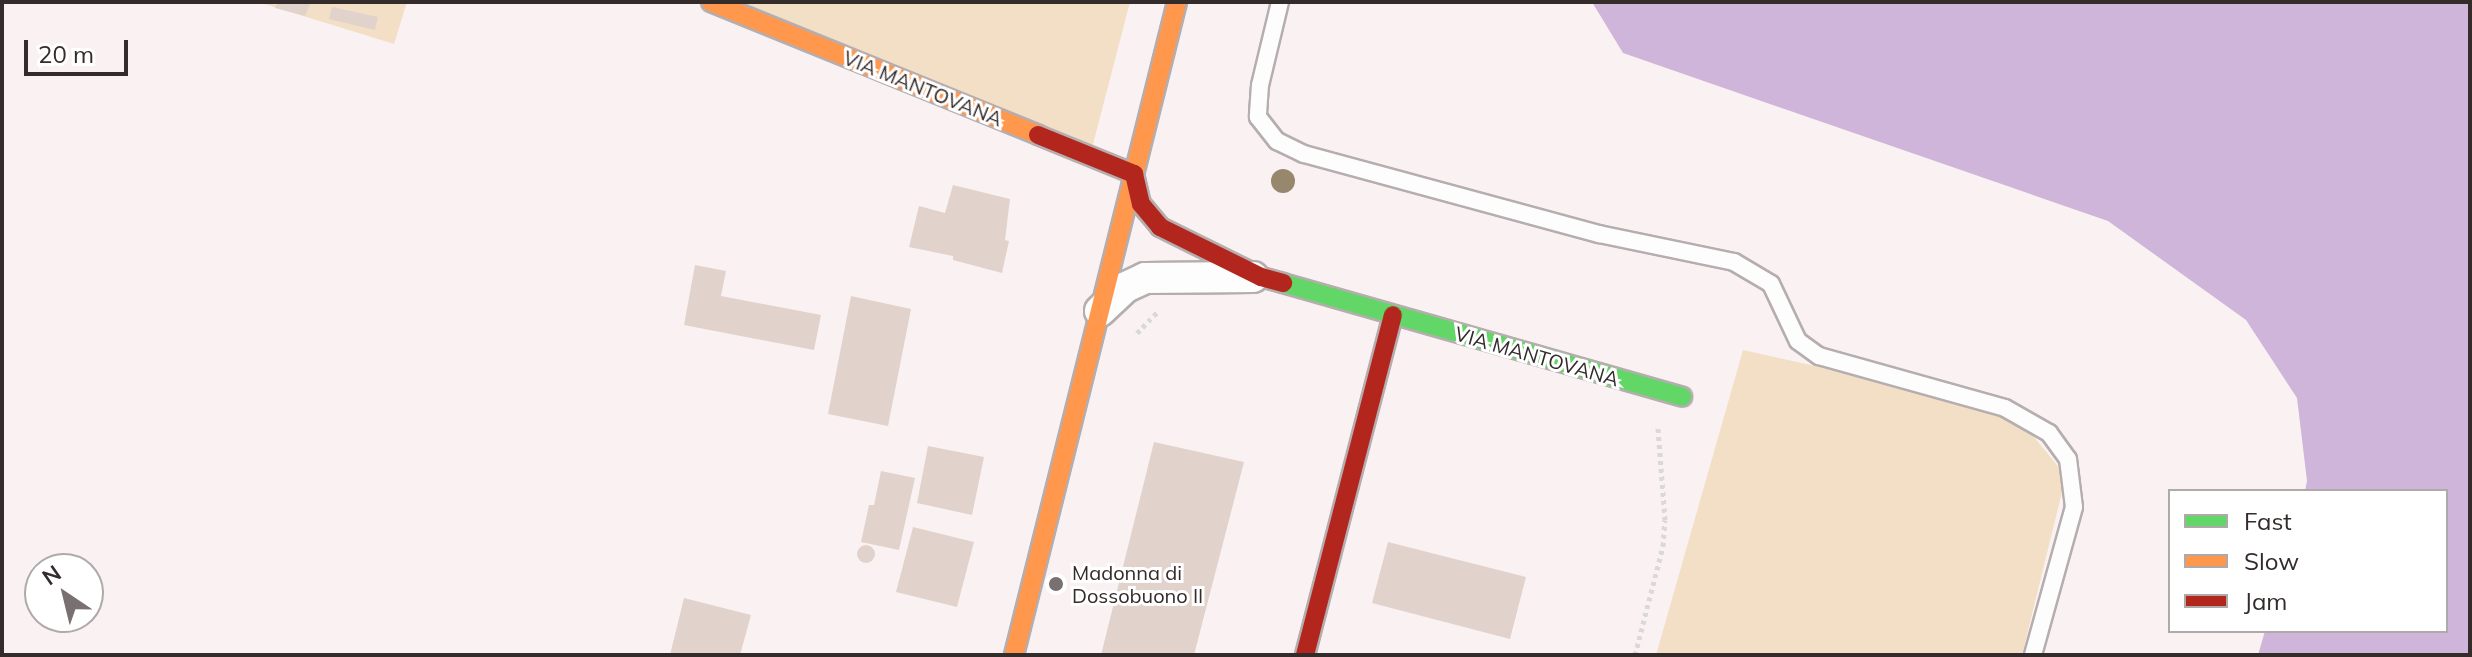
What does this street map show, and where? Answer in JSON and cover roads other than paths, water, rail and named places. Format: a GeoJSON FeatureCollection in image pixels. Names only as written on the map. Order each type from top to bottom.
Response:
{"type":"FeatureCollection","features":[{"type":"Feature","properties":{"kind":"street","name":"VIA MANTOVANA"},"geometry":{"type":"LineString","coordinates":[[711,2],[1134,174],[1141,204],[1160,227],[1261,277],[1682,397]]}},
{"type":"Feature","properties":{"kind":"street"},"geometry":{"type":"LineString","coordinates":[[1014,655],[1177,2]]}},
{"type":"Feature","properties":{"kind":"street","name":"VIA MANTOVANA"},"geometry":{"type":"LineString","coordinates":[[1099,313],[1126,287],[1145,278],[1261,277]]}},
{"type":"Feature","properties":{"kind":"street"},"geometry":{"type":"LineString","coordinates":[[1305,655],[1393,315]]}},
{"type":"Feature","properties":{"kind":"lane"},"geometry":{"type":"LineString","coordinates":[[1280,2],[1260,85],[1258,117],[1277,141],[1304,154],[1599,234],[1734,262],[1771,284],[1798,341],[1819,356],[2005,408],[2049,433],[2068,459],[2074,507],[2033,655]]}},
{"type":"Feature","properties":{"kind":"place","name":"Madonna di Dossobuono II"},"geometry":{"type":"Point","coordinates":[1056,584]}}]}
